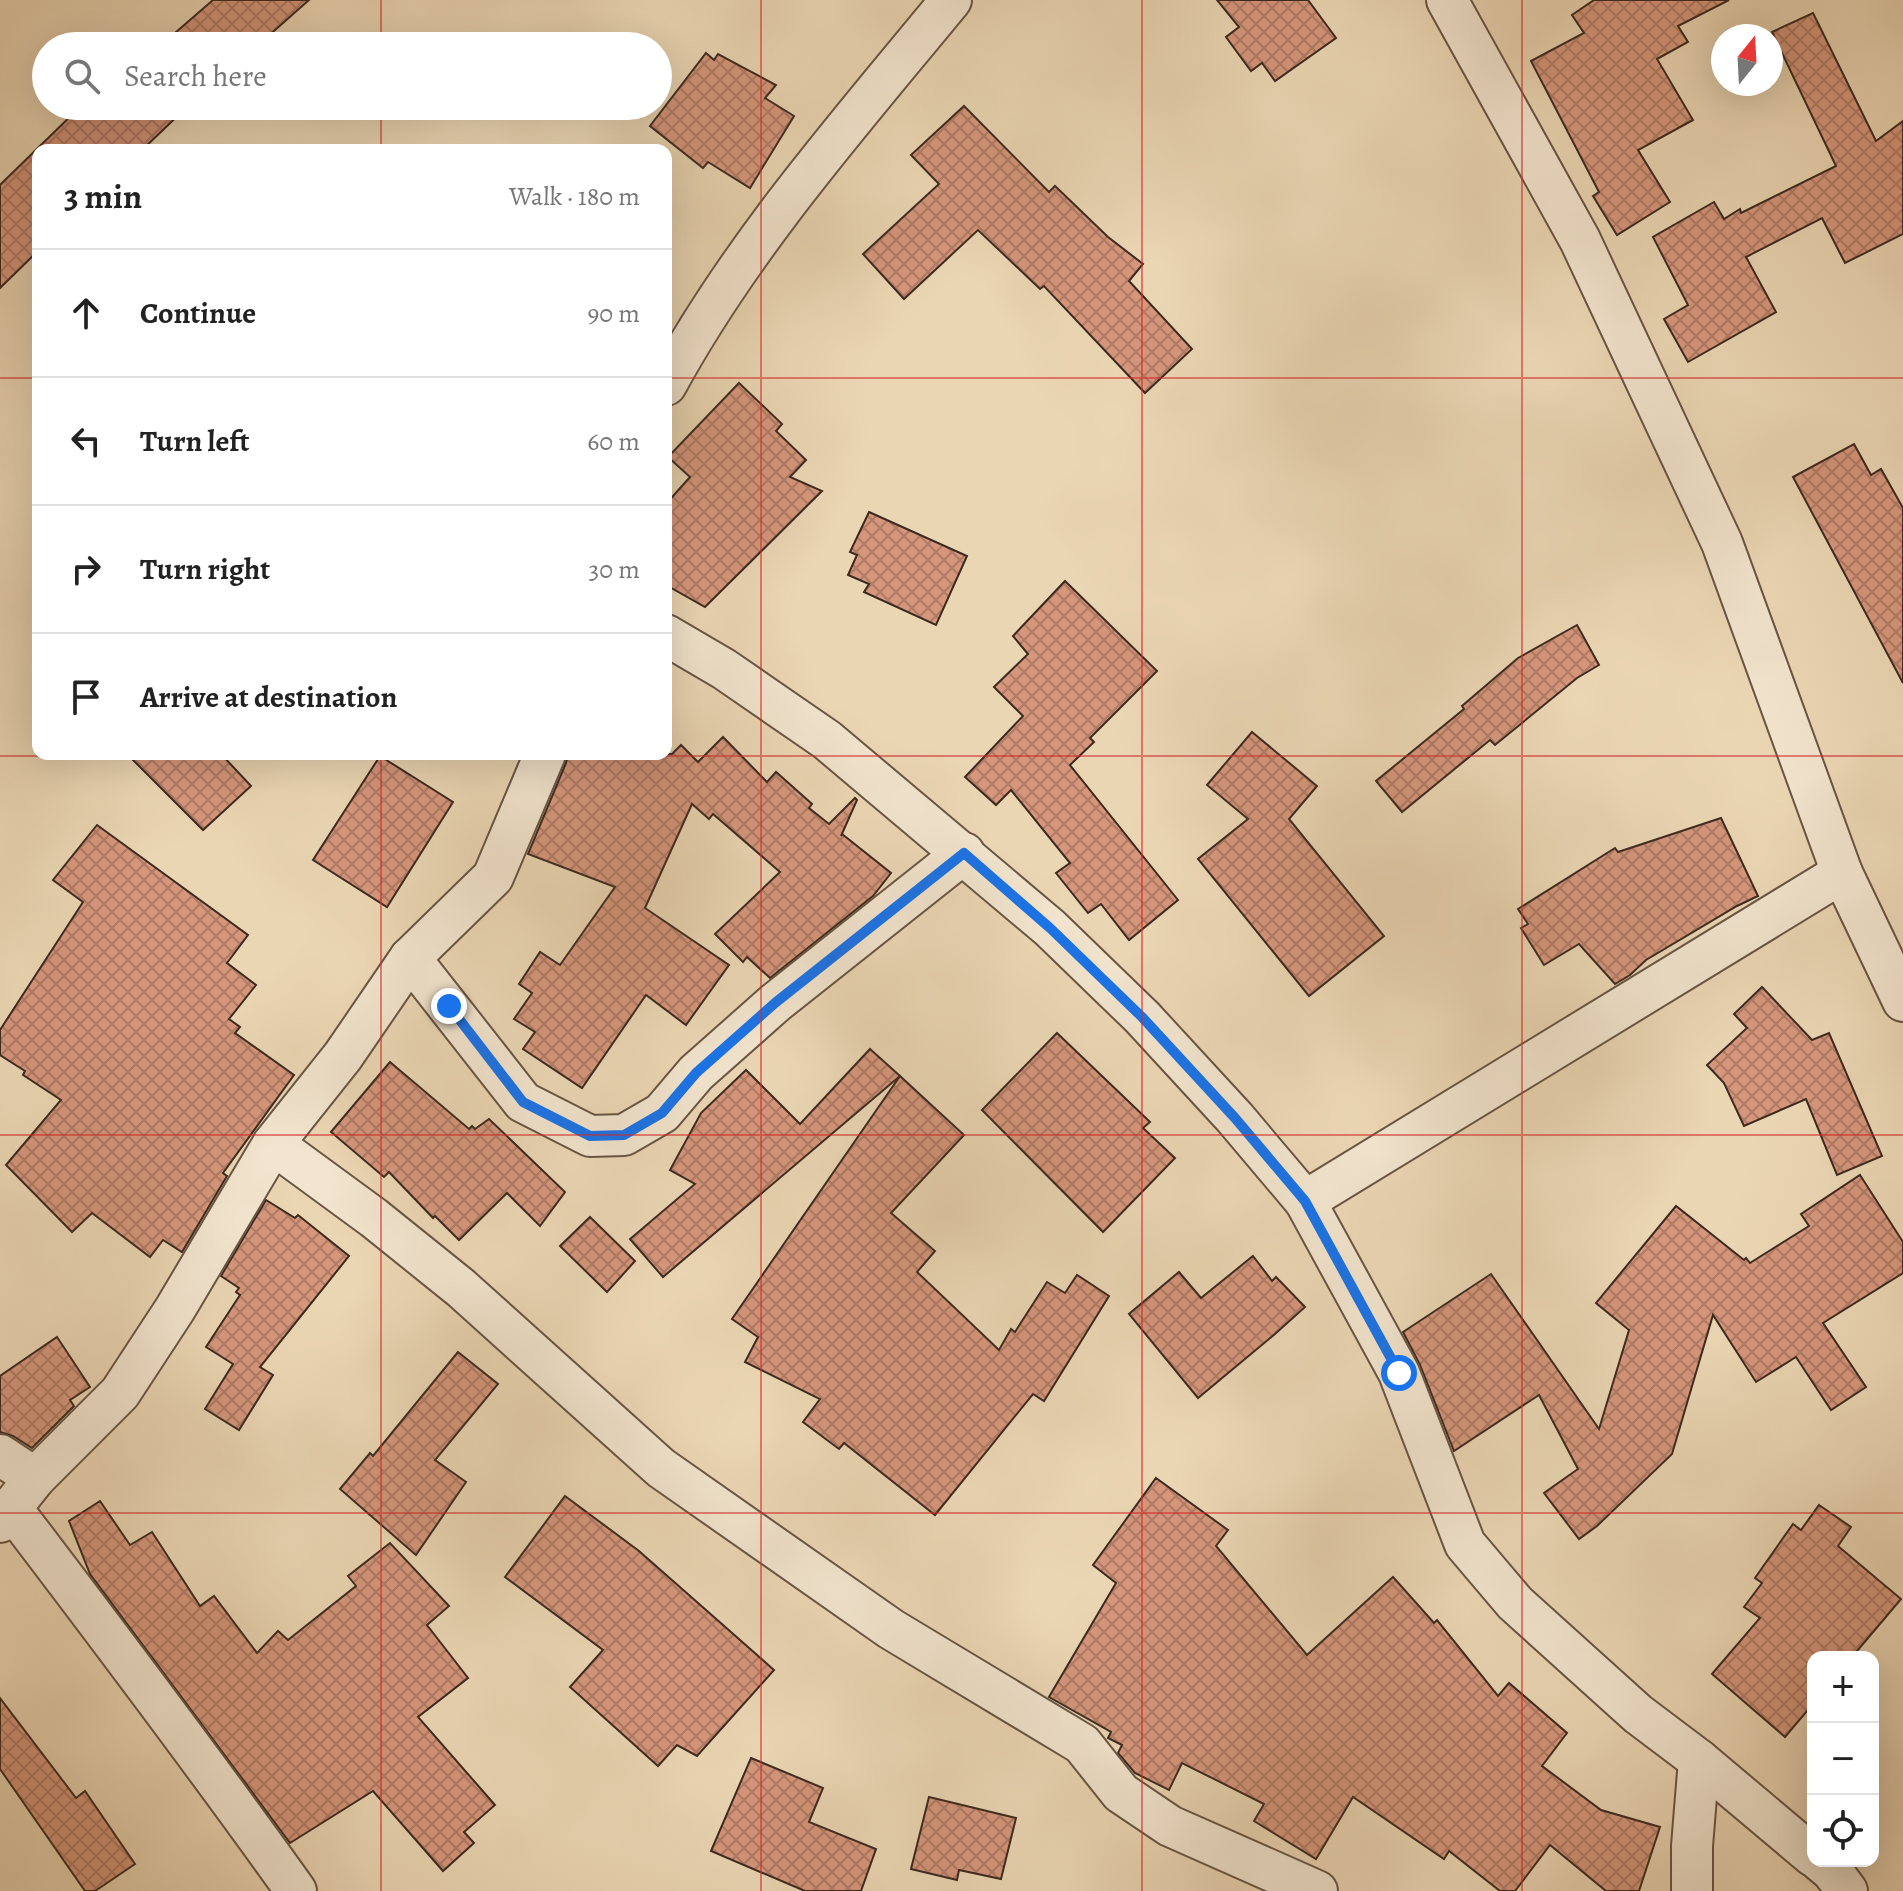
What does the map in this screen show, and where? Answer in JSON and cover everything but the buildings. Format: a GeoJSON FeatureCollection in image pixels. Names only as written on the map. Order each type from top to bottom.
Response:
{"type":"FeatureCollection","features":[{"type":"Feature","properties":{"kind":"street"},"geometry":{"type":"LineString","coordinates":[[672,374],[698,327],[809,173],[951,0]]}},
{"type":"Feature","properties":{"kind":"street"},"geometry":{"type":"LineString","coordinates":[[1447,0],[1580,240],[1722,543],[1842,873],[1903,1001]]}},
{"type":"Feature","properties":{"kind":"street"},"geometry":{"type":"LineString","coordinates":[[672,639],[724,669],[827,740],[1050,928],[1142,1017],[1235,1118],[1305,1201],[1399,1373],[1465,1544],[1515,1603],[1638,1714],[1699,1760],[1807,1851]]}},
{"type":"Feature","properties":{"kind":"street"},"geometry":{"type":"LineString","coordinates":[[16,1503],[120,1393],[175,1309],[273,1144],[343,1056],[410,958],[493,877],[542,760]]}},
{"type":"Feature","properties":{"kind":"street"},"geometry":{"type":"LineString","coordinates":[[410,958],[523,1102],[590,1136],[624,1135],[662,1113],[696,1073],[775,1003],[964,853]]}},
{"type":"Feature","properties":{"kind":"street"},"geometry":{"type":"LineString","coordinates":[[1305,1201],[1842,873]]}},
{"type":"Feature","properties":{"kind":"street"},"geometry":{"type":"LineString","coordinates":[[273,1144],[374,1218],[461,1288],[661,1468],[891,1629],[1082,1744],[1121,1793],[1170,1826],[1317,1891]]}},
{"type":"Feature","properties":{"kind":"street"},"geometry":{"type":"LineString","coordinates":[[0,1455],[16,1503],[125,1660],[184,1734],[296,1891]]}},
{"type":"Feature","properties":{"kind":"street"},"geometry":{"type":"LineString","coordinates":[[1692,1891],[1692,1846],[1699,1760]]}},
{"type":"Feature","properties":{"kind":"street"},"geometry":{"type":"LineString","coordinates":[[1827,1867],[1847,1891]]}},
{"type":"Feature","properties":{"kind":"route"},"geometry":{"type":"LineString","coordinates":[[449,1006],[523,1102],[590,1136],[624,1135],[662,1113],[696,1073],[775,1003],[964,853],[1050,928],[1142,1017],[1235,1118],[1305,1201],[1399,1373]]}}]}
